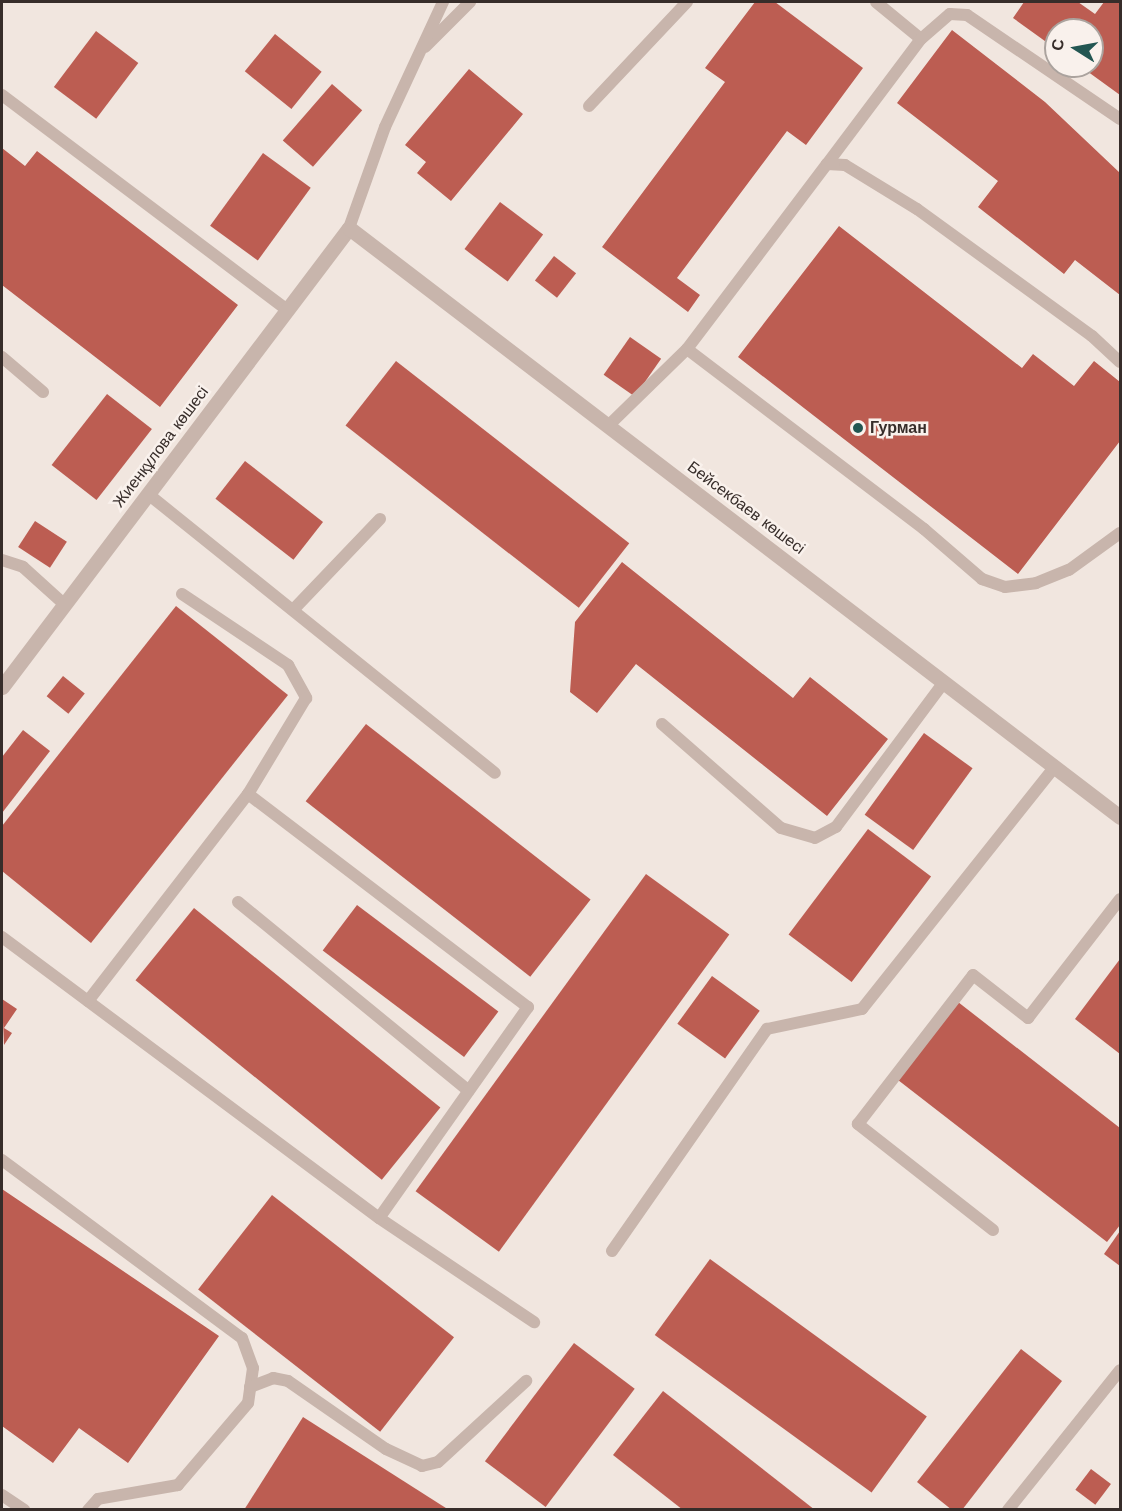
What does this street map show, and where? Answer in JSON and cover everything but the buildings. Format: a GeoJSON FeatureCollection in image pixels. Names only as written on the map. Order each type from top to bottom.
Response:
{"type":"FeatureCollection","features":[{"type":"Feature","properties":{"kind":"street","name":"Жиенқұлова көшесі"},"geometry":{"type":"LineString","coordinates":[[2,687],[349,228]]}},
{"type":"Feature","properties":{"kind":"street","name":"Бейсекбаев көшесі"},"geometry":{"type":"LineString","coordinates":[[349,228],[1120,817]]}},
{"type":"Feature","properties":{"kind":"lane"},"geometry":{"type":"LineString","coordinates":[[349,228],[385,126],[443,2]]}},
{"type":"Feature","properties":{"kind":"lane"},"geometry":{"type":"LineString","coordinates":[[420,52],[470,2]]}},
{"type":"Feature","properties":{"kind":"lane"},"geometry":{"type":"LineString","coordinates":[[589,106],[687,2]]}},
{"type":"Feature","properties":{"kind":"lane"},"geometry":{"type":"LineString","coordinates":[[876,2],[921,39]]}},
{"type":"Feature","properties":{"kind":"lane"},"geometry":{"type":"LineString","coordinates":[[608,426],[687,349],[921,39],[950,14],[967,15],[1120,119]]}},
{"type":"Feature","properties":{"kind":"lane"},"geometry":{"type":"LineString","coordinates":[[2,95],[287,310]]}},
{"type":"Feature","properties":{"kind":"lane"},"geometry":{"type":"LineString","coordinates":[[827,164],[845,165],[917,209],[1092,336],[1120,362]]}},
{"type":"Feature","properties":{"kind":"lane"},"geometry":{"type":"LineString","coordinates":[[687,349],[915,522],[982,579],[1005,587],[1036,584],[1069,570],[1120,533]]}},
{"type":"Feature","properties":{"kind":"lane"},"geometry":{"type":"LineString","coordinates":[[2,357],[43,392]]}},
{"type":"Feature","properties":{"kind":"lane"},"geometry":{"type":"LineString","coordinates":[[148,494],[294,610],[381,685],[495,773]]}},
{"type":"Feature","properties":{"kind":"lane"},"geometry":{"type":"LineString","coordinates":[[294,610],[380,519]]}},
{"type":"Feature","properties":{"kind":"lane"},"geometry":{"type":"LineString","coordinates":[[2,560],[23,567],[64,604]]}},
{"type":"Feature","properties":{"kind":"lane"},"geometry":{"type":"LineString","coordinates":[[88,1001],[248,794],[306,698],[288,665],[182,594]]}},
{"type":"Feature","properties":{"kind":"lane"},"geometry":{"type":"LineString","coordinates":[[662,724],[781,828],[815,838],[836,826],[944,682]]}},
{"type":"Feature","properties":{"kind":"lane"},"geometry":{"type":"LineString","coordinates":[[612,1251],[767,1029],[862,1009],[1055,766]]}},
{"type":"Feature","properties":{"kind":"lane"},"geometry":{"type":"LineString","coordinates":[[248,794],[528,1007],[379,1218]]}},
{"type":"Feature","properties":{"kind":"lane"},"geometry":{"type":"LineString","coordinates":[[993,1230],[858,1124],[974,975],[1028,1018],[1120,899]]}},
{"type":"Feature","properties":{"kind":"lane"},"geometry":{"type":"LineString","coordinates":[[238,902],[469,1090]]}},
{"type":"Feature","properties":{"kind":"lane"},"geometry":{"type":"LineString","coordinates":[[2,937],[379,1218],[534,1322]]}},
{"type":"Feature","properties":{"kind":"lane"},"geometry":{"type":"LineString","coordinates":[[2,1160],[242,1338],[253,1368],[248,1403],[178,1485],[98,1499],[88,1509]]}},
{"type":"Feature","properties":{"kind":"lane"},"geometry":{"type":"LineString","coordinates":[[1008,1509],[1120,1370]]}},
{"type":"Feature","properties":{"kind":"lane"},"geometry":{"type":"LineString","coordinates":[[250,1387],[273,1378],[288,1381],[387,1449],[422,1466],[438,1462],[526,1381]]}},
{"type":"Feature","properties":{"kind":"lane"},"geometry":{"type":"LineString","coordinates":[[2,1495],[24,1509]]}},
{"type":"Feature","properties":{"kind":"place","name":"Гурман"},"geometry":{"type":"Point","coordinates":[858,428]}}]}
